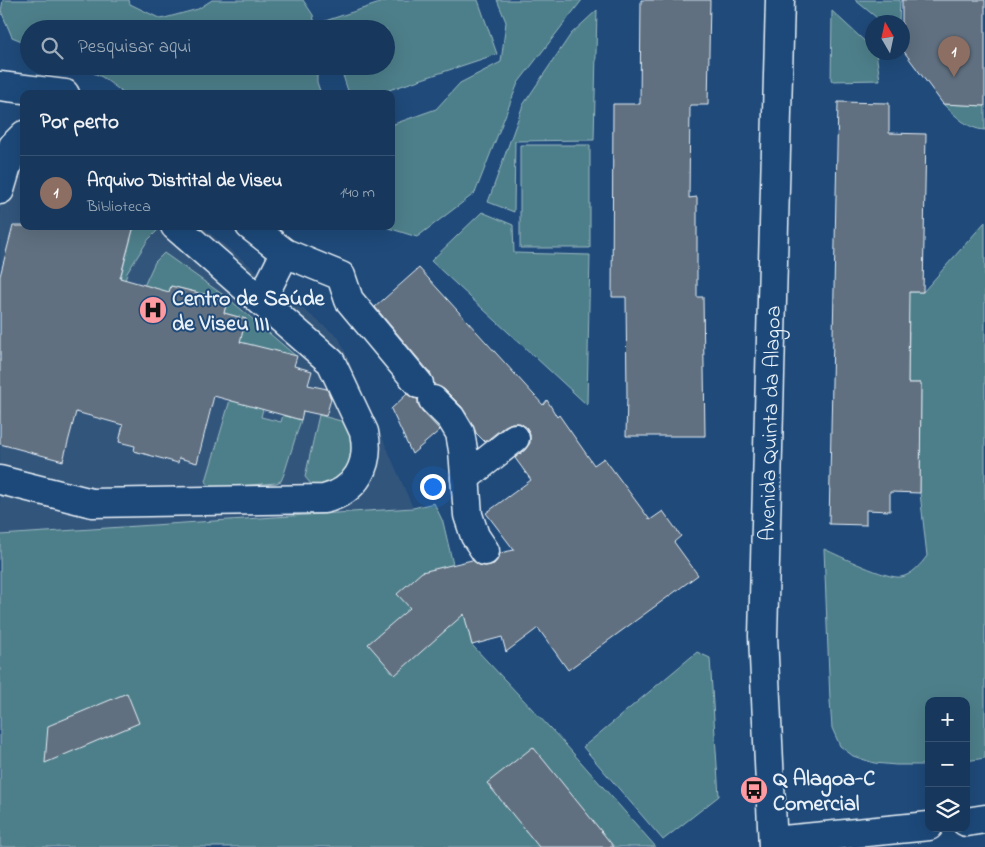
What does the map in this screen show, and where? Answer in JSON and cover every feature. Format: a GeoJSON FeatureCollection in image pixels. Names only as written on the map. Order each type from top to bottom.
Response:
{"type":"FeatureCollection","features":[{"type":"Feature","properties":{"kind":"street","name":"Avenida Quinta da Alagoa"},"geometry":{"type":"LineString","coordinates":[[773,844],[763,636],[780,0]]}},
{"type":"Feature","properties":{"kind":"street"},"geometry":{"type":"LineString","coordinates":[[0,86],[32,90]]}},
{"type":"Feature","properties":{"kind":"street"},"geometry":{"type":"LineString","coordinates":[[0,190],[13,146],[20,139]]}},
{"type":"Feature","properties":{"kind":"street"},"geometry":{"type":"LineString","coordinates":[[0,480],[92,503],[324,499],[343,492],[359,475],[364,464],[366,442],[364,432],[331,362],[181,230]]}},
{"type":"Feature","properties":{"kind":"street"},"geometry":{"type":"LineString","coordinates":[[255,230],[285,253],[341,276],[349,300],[426,392],[451,418],[460,433],[468,515],[475,536],[485,551]]}},
{"type":"Feature","properties":{"kind":"street"},"geometry":{"type":"LineString","coordinates":[[261,301],[285,253]]}},
{"type":"Feature","properties":{"kind":"street"},"geometry":{"type":"LineString","coordinates":[[465,478],[515,438]]}},
{"type":"Feature","properties":{"kind":"street"},"geometry":{"type":"LineString","coordinates":[[970,821],[985,818]]}},
{"type":"Feature","properties":{"kind":"street"},"geometry":{"type":"LineString","coordinates":[[773,844],[925,826]]}},
{"type":"Feature","properties":{"kind":"shaded area","name":"Centro de Saúde de Viseu III"},"geometry":{"type":"Polygon","coordinates":[[[20,128],[20,230],[206,230],[339,338],[413,508],[0,535],[0,147],[20,128]]]}},
{"type":"Feature","properties":{"kind":"green space"},"geometry":{"type":"Polygon","coordinates":[[[3,0],[129,0],[130,4],[161,19],[198,9],[212,0],[303,0],[314,20],[20,20],[20,40],[12,37],[1,11],[3,0]]]}},
{"type":"Feature","properties":{"kind":"green space"},"geometry":{"type":"Polygon","coordinates":[[[389,0],[478,0],[497,54],[389,90],[348,90],[343,75],[395,75],[395,20],[328,20],[389,0]]]}},
{"type":"Feature","properties":{"kind":"green space"},"geometry":{"type":"Polygon","coordinates":[[[497,0],[582,0],[518,83],[475,193],[417,237],[395,230],[395,124],[436,109],[460,83],[501,62],[506,22],[497,0]]]}},
{"type":"Feature","properties":{"kind":"green space"},"geometry":{"type":"Polygon","coordinates":[[[855,0],[900,0],[899,15],[873,15],[855,0]]]}},
{"type":"Feature","properties":{"kind":"green space"},"geometry":{"type":"Polygon","coordinates":[[[597,10],[594,140],[515,141],[514,212],[488,202],[523,105],[571,34],[597,10]]]}},
{"type":"Feature","properties":{"kind":"green space"},"geometry":{"type":"Polygon","coordinates":[[[832,11],[865,42],[865,60],[877,60],[880,80],[831,81],[832,11]]]}},
{"type":"Feature","properties":{"kind":"green space"},"geometry":{"type":"Polygon","coordinates":[[[98,75],[317,75],[320,90],[120,90],[98,75]]]}},
{"type":"Feature","properties":{"kind":"green space"},"geometry":{"type":"Polygon","coordinates":[[[943,104],[985,106],[985,130],[967,124],[943,104]]]}},
{"type":"Feature","properties":{"kind":"green space"},"geometry":{"type":"Polygon","coordinates":[[[520,145],[590,145],[590,248],[520,248],[520,145]]]}},
{"type":"Feature","properties":{"kind":"green space"},"geometry":{"type":"Polygon","coordinates":[[[482,212],[513,225],[514,253],[590,255],[587,405],[431,261],[482,212]]]}},
{"type":"Feature","properties":{"kind":"green space"},"geometry":{"type":"Polygon","coordinates":[[[985,222],[985,758],[970,760],[970,697],[925,697],[925,765],[896,765],[874,763],[853,756],[840,746],[832,728],[824,549],[894,577],[909,574],[927,556],[920,493],[921,383],[908,383],[909,332],[881,332],[881,292],[923,292],[985,222]]]}},
{"type":"Feature","properties":{"kind":"green space"},"geometry":{"type":"Polygon","coordinates":[[[133,230],[158,230],[148,240],[127,273],[117,314],[117,291],[133,230]]]}},
{"type":"Feature","properties":{"kind":"green space"},"geometry":{"type":"Polygon","coordinates":[[[164,253],[229,299],[297,357],[272,350],[238,351],[246,319],[224,313],[227,300],[171,286],[169,292],[137,301],[155,262],[164,253]]]}},
{"type":"Feature","properties":{"kind":"green space"},"geometry":{"type":"Polygon","coordinates":[[[230,400],[263,409],[261,417],[281,422],[283,415],[301,420],[281,481],[276,483],[209,487],[206,481],[230,400]]]}},
{"type":"Feature","properties":{"kind":"green space"},"geometry":{"type":"Polygon","coordinates":[[[319,415],[348,423],[353,432],[350,466],[339,478],[322,489],[311,484],[305,477],[319,415]]]}},
{"type":"Feature","properties":{"kind":"green space"},"geometry":{"type":"Polygon","coordinates":[[[434,503],[443,522],[472,645],[565,744],[656,847],[0,847],[0,535],[413,508],[434,503]]]}},
{"type":"Feature","properties":{"kind":"green space"},"geometry":{"type":"Polygon","coordinates":[[[697,652],[710,658],[719,796],[663,840],[583,747],[697,652]]]}},
{"type":"Feature","properties":{"kind":"building"},"geometry":{"type":"Polygon","coordinates":[[[641,0],[710,0],[708,105],[690,105],[689,198],[697,197],[697,297],[703,297],[705,436],[626,436],[626,297],[612,297],[613,104],[640,104],[641,0]]]}},
{"type":"Feature","properties":{"kind":"building"},"geometry":{"type":"Polygon","coordinates":[[[902,0],[985,0],[985,106],[943,104],[910,60],[910,15],[902,15],[902,0]]]}},
{"type":"Feature","properties":{"kind":"building"},"geometry":{"type":"Polygon","coordinates":[[[838,102],[889,103],[889,133],[926,134],[923,292],[909,292],[908,383],[921,383],[920,493],[890,492],[890,511],[866,510],[866,525],[829,524],[838,102]]]}},
{"type":"Feature","properties":{"kind":"building"},"geometry":{"type":"Polygon","coordinates":[[[13,226],[20,226],[20,230],[133,230],[120,278],[169,292],[171,286],[227,300],[224,313],[246,319],[240,342],[297,356],[294,366],[312,371],[308,385],[327,389],[331,399],[326,416],[303,411],[301,420],[214,396],[197,463],[179,458],[178,463],[134,451],[135,446],[119,442],[123,425],[76,412],[63,461],[0,444],[0,276],[13,226]]]}},
{"type":"Feature","properties":{"kind":"building"},"geometry":{"type":"Polygon","coordinates":[[[419,268],[543,405],[547,400],[557,417],[559,415],[594,465],[604,458],[650,520],[663,511],[681,536],[674,542],[698,575],[568,670],[538,628],[506,652],[502,637],[472,645],[464,614],[395,675],[368,644],[410,608],[397,594],[422,572],[472,560],[479,565],[486,566],[494,564],[499,558],[500,553],[514,550],[486,513],[531,480],[515,458],[530,443],[530,435],[527,428],[520,423],[512,423],[505,426],[485,442],[476,433],[462,407],[444,389],[434,385],[431,374],[375,307],[419,268]]]}},
{"type":"Feature","properties":{"kind":"building"},"geometry":{"type":"Polygon","coordinates":[[[407,394],[418,399],[418,404],[422,411],[440,430],[412,454],[391,409],[407,394]]]}},
{"type":"Feature","properties":{"kind":"building"},"geometry":{"type":"Polygon","coordinates":[[[127,693],[139,723],[45,763],[48,726],[127,693]]]}},
{"type":"Feature","properties":{"kind":"building"},"geometry":{"type":"Polygon","coordinates":[[[533,747],[614,847],[539,847],[487,783],[533,747]]]}},
{"type":"Feature","properties":{"kind":"place","name":"Arquivo Distrital de Viseu"},"geometry":{"type":"Point","coordinates":[954,77]}},
{"type":"Feature","properties":{"kind":"place","name":"Centro de Saúde de Viseu III"},"geometry":{"type":"Point","coordinates":[153,310]}},
{"type":"Feature","properties":{"kind":"place","name":"Q Alagoa-C Comercial"},"geometry":{"type":"Point","coordinates":[754,790]}}]}
